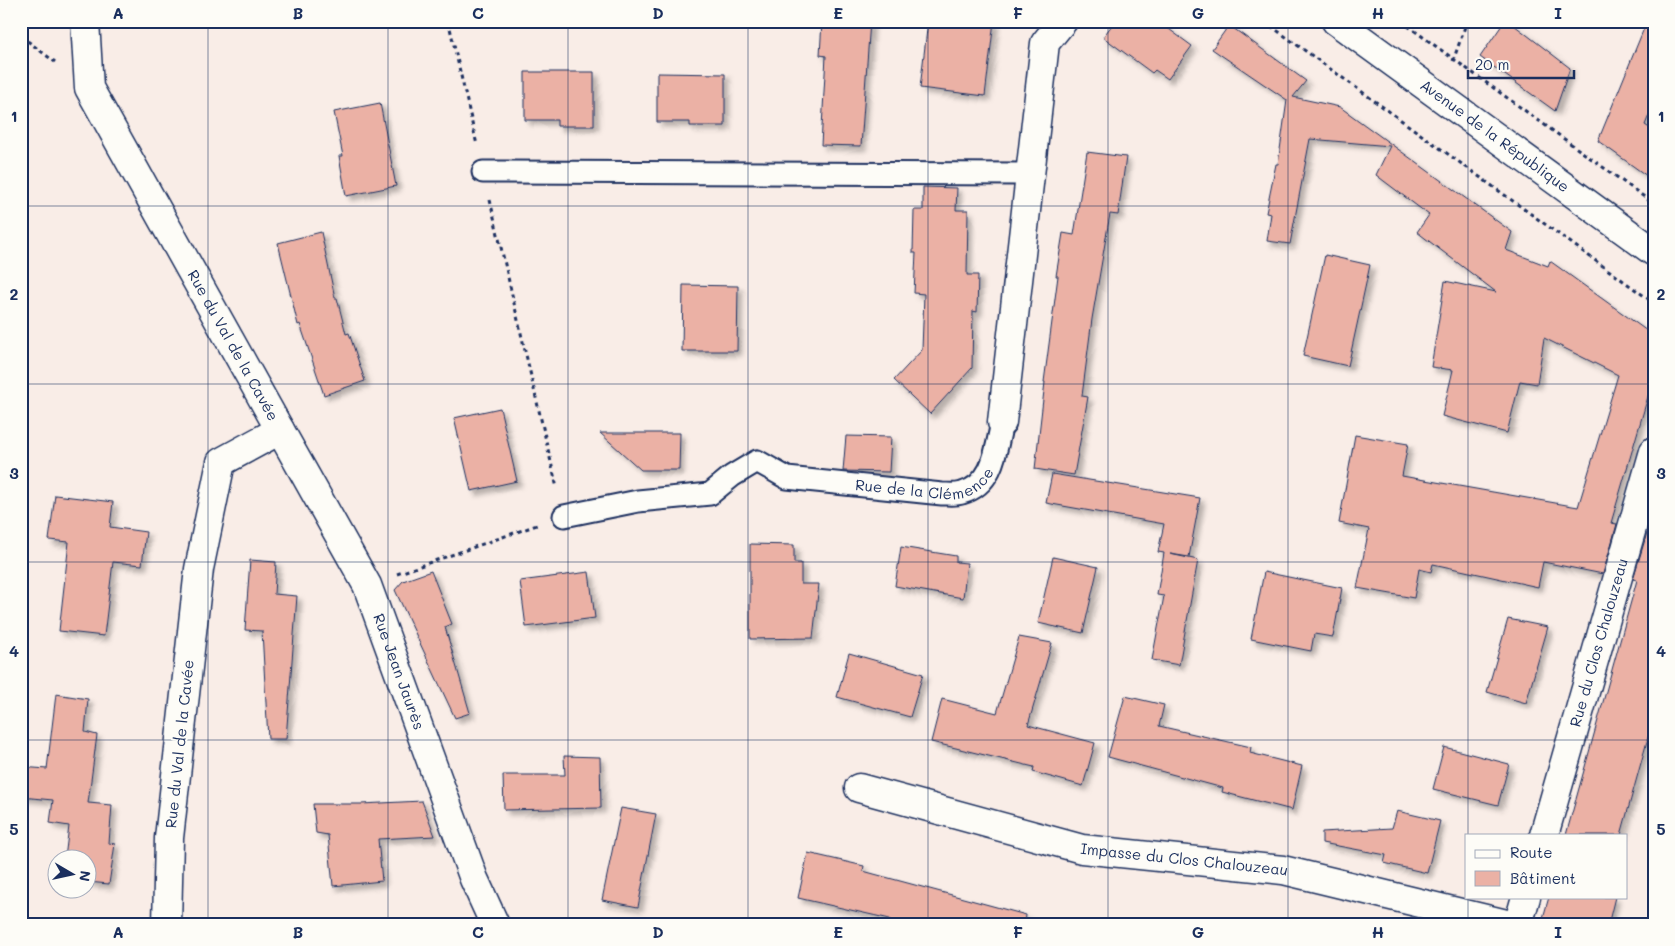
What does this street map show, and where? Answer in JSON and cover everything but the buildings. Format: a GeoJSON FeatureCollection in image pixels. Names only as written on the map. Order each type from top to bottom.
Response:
{"type":"FeatureCollection","features":[{"type":"Feature","properties":{"kind":"street","name":"Rue du Val de la Cavée"},"geometry":{"type":"LineString","coordinates":[[85,21],[89,88],[280,430],[221,462],[199,569],[169,838],[167,925]]}},
{"type":"Feature","properties":{"kind":"street","name":"Rue de la Clémence"},"geometry":{"type":"LineString","coordinates":[[1002,422],[1046,44],[1063,21]]}},
{"type":"Feature","properties":{"kind":"street","name":"Avenue de la République"},"geometry":{"type":"LineString","coordinates":[[1336,21],[1654,252]]}},
{"type":"Feature","properties":{"kind":"street","name":"Rue Jean Jaurès"},"geometry":{"type":"LineString","coordinates":[[280,430],[367,585],[474,880],[495,925]]}},
{"type":"Feature","properties":{"kind":"street","name":"Rue du Clos Chalouzeau"},"geometry":{"type":"LineString","coordinates":[[1544,834],[1654,451]]}},
{"type":"Feature","properties":{"kind":"street","name":"Impasse du Clos Chalouzeau"},"geometry":{"type":"LineString","coordinates":[[860,788],[1082,849],[1283,870],[1511,925]]}},
{"type":"Feature","properties":{"kind":"street"},"geometry":{"type":"LineString","coordinates":[[1518,925],[1526,898]]}},
{"type":"Feature","properties":{"kind":"lane"},"geometry":{"type":"LineString","coordinates":[[483,172],[1030,174]]}},
{"type":"Feature","properties":{"kind":"lane","name":"Rue de la Clémence"},"geometry":{"type":"LineString","coordinates":[[564,516],[638,501],[710,494],[732,476],[757,461],[787,478],[942,494],[962,493],[979,484],[994,463],[1002,422]]}},
{"type":"Feature","properties":{"kind":"path"},"geometry":{"type":"LineString","coordinates":[[392,576],[564,516],[450,28],[451,21]]}},
{"type":"Feature","properties":{"kind":"path"},"geometry":{"type":"LineString","coordinates":[[1264,21],[1654,303]]}},
{"type":"Feature","properties":{"kind":"path"},"geometry":{"type":"LineString","coordinates":[[1401,21],[1654,204]]}},
{"type":"Feature","properties":{"kind":"path"},"geometry":{"type":"LineString","coordinates":[[1441,97],[1467,21]]}}]}
